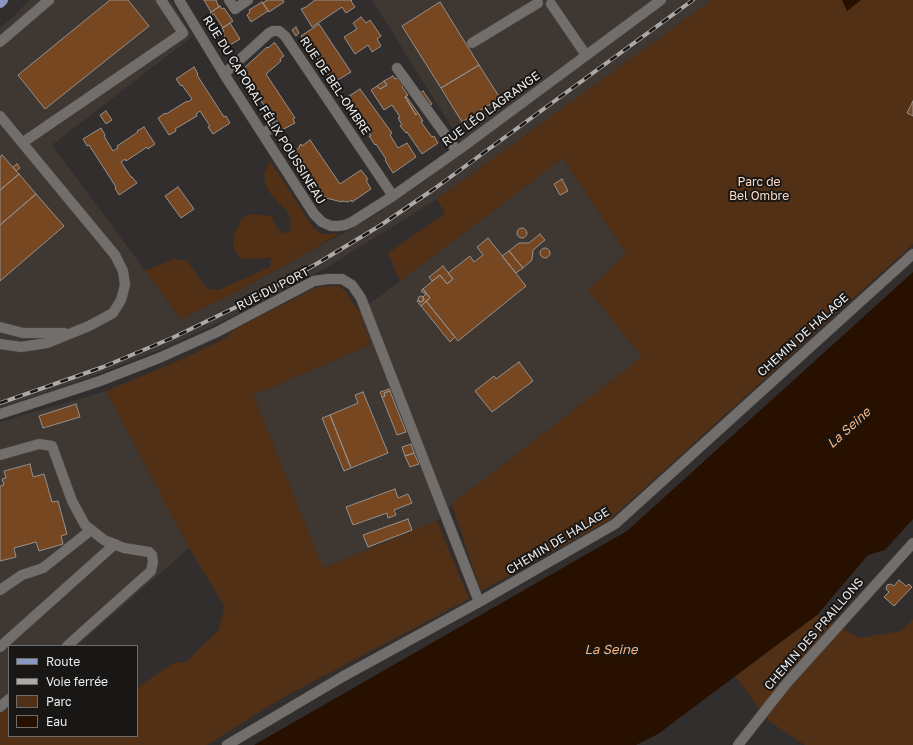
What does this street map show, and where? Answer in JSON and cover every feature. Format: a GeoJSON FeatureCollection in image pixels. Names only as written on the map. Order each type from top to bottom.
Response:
{"type":"FeatureCollection","features":[{"type":"Feature","properties":{"kind":"main road"},"geometry":{"type":"LineString","coordinates":[[0,3],[3,0]]}},
{"type":"Feature","properties":{"kind":"street"},"geometry":{"type":"LineString","coordinates":[[0,42],[49,0]]}},
{"type":"Feature","properties":{"kind":"street"},"geometry":{"type":"LineString","coordinates":[[22,143],[183,34],[161,0]]}},
{"type":"Feature","properties":{"kind":"street"},"geometry":{"type":"LineString","coordinates":[[229,0],[235,9],[248,0]]}},
{"type":"Feature","properties":{"kind":"street","name":"RUE LÉO LAGRANGE"},"geometry":{"type":"LineString","coordinates":[[331,226],[345,225],[352,222],[393,196],[457,151],[661,0]]}},
{"type":"Feature","properties":{"kind":"street","name":"RUE DU CAPORAL FÉLIX POUSSINEAU"},"geometry":{"type":"LineString","coordinates":[[182,1],[224,74],[314,214],[322,222],[331,226]]}},
{"type":"Feature","properties":{"kind":"street"},"geometry":{"type":"LineString","coordinates":[[472,42],[537,1],[545,6],[553,2],[586,55]]}},
{"type":"Feature","properties":{"kind":"street","name":"RUE DE BEL-OMBRE"},"geometry":{"type":"LineString","coordinates":[[224,74],[269,33],[279,31],[285,36],[393,196]]}},
{"type":"Feature","properties":{"kind":"street"},"geometry":{"type":"LineString","coordinates":[[397,68],[457,151]]}},
{"type":"Feature","properties":{"kind":"street"},"geometry":{"type":"LineString","coordinates":[[0,116],[115,255],[123,271],[125,285],[121,300],[113,313],[89,326],[47,343],[21,346],[0,344]]}},
{"type":"Feature","properties":{"kind":"street"},"geometry":{"type":"LineString","coordinates":[[263,134],[276,125]]}},
{"type":"Feature","properties":{"kind":"street","name":"CHEMIN DE HALAGE"},"geometry":{"type":"LineString","coordinates":[[227,745],[342,677],[479,602],[615,524],[913,254]]}},
{"type":"Feature","properties":{"kind":"street","name":"RUE DU PORT"},"geometry":{"type":"LineString","coordinates":[[0,414],[100,381],[159,358],[216,332],[314,281],[342,279],[352,285],[361,298],[479,602]]}},
{"type":"Feature","properties":{"kind":"street"},"geometry":{"type":"LineString","coordinates":[[0,327],[23,333],[70,333]]}},
{"type":"Feature","properties":{"kind":"street"},"geometry":{"type":"LineString","coordinates":[[0,455],[39,444],[52,446],[72,501],[85,525],[104,540],[124,548],[149,552],[152,555],[153,562],[151,570],[68,645]]}},
{"type":"Feature","properties":{"kind":"street"},"geometry":{"type":"LineString","coordinates":[[0,590],[22,575],[43,568],[91,530]]}},
{"type":"Feature","properties":{"kind":"street","name":"CHEMIN DES PRAILLONS"},"geometry":{"type":"LineString","coordinates":[[738,745],[786,684],[913,543]]}},
{"type":"Feature","properties":{"kind":"street"},"geometry":{"type":"LineString","coordinates":[[0,647],[115,544]]}},
{"type":"Feature","properties":{"kind":"street"},"geometry":{"type":"LineString","coordinates":[[0,707],[8,700]]}},
{"type":"Feature","properties":{"kind":"shaded area"},"geometry":{"type":"Polygon","coordinates":[[[29,0],[170,0],[193,36],[52,145],[181,319],[229,296],[369,219],[419,185],[466,150],[372,0],[712,0],[437,199],[326,268],[234,316],[162,349],[88,378],[0,408],[0,28],[29,0]]]}},
{"type":"Feature","properties":{"kind":"shaded area"},"geometry":{"type":"Polygon","coordinates":[[[563,158],[626,253],[588,290],[642,357],[452,504],[437,521],[323,568],[253,395],[371,345],[359,312],[563,158]]]}},
{"type":"Feature","properties":{"kind":"shaded area"},"geometry":{"type":"Polygon","coordinates":[[[106,391],[189,548],[78,645],[8,645],[8,707],[0,714],[0,422],[106,391]]]}},
{"type":"Feature","properties":{"kind":"green space","name":"Parc de Bel Ombre"},"geometry":{"type":"Polygon","coordinates":[[[712,0],[842,0],[847,10],[861,0],[913,0],[913,244],[608,521],[481,591],[452,504],[642,357],[588,290],[626,253],[563,158],[400,281],[388,253],[445,214],[437,199],[712,0]]]}},
{"type":"Feature","properties":{"kind":"green space"},"geometry":{"type":"Polygon","coordinates":[[[270,161],[314,229],[323,234],[339,234],[229,296],[181,319],[145,271],[174,259],[187,261],[207,289],[219,290],[270,267],[271,258],[240,259],[233,246],[234,235],[242,218],[252,214],[272,216],[275,225],[282,234],[290,231],[291,222],[287,211],[269,192],[265,182],[264,174],[270,161]]]}},
{"type":"Feature","properties":{"kind":"green space"},"geometry":{"type":"Polygon","coordinates":[[[339,286],[346,292],[359,312],[371,345],[253,395],[323,568],[437,521],[469,599],[282,698],[207,745],[0,745],[0,714],[8,707],[8,737],[138,737],[138,687],[173,663],[186,662],[218,631],[225,607],[189,548],[106,391],[178,361],[224,339],[235,329],[317,287],[339,286]]]}},
{"type":"Feature","properties":{"kind":"green space"},"geometry":{"type":"Polygon","coordinates":[[[817,615],[859,638],[902,631],[913,619],[913,745],[805,745],[770,722],[735,676],[817,615]]]}},
{"type":"Feature","properties":{"kind":"water"},"geometry":{"type":"Polygon","coordinates":[[[842,0],[861,0],[847,11],[842,0]]]}},
{"type":"Feature","properties":{"kind":"water","name":"La Seine"},"geometry":{"type":"Polygon","coordinates":[[[913,272],[913,519],[885,550],[868,555],[817,615],[658,734],[636,745],[254,745],[627,531],[913,272]]]}},
{"type":"Feature","properties":{"kind":"building"},"geometry":{"type":"Polygon","coordinates":[[[110,0],[128,0],[149,26],[45,109],[18,75],[110,0]]]}},
{"type":"Feature","properties":{"kind":"building"},"geometry":{"type":"Polygon","coordinates":[[[204,0],[216,0],[219,7],[211,12],[204,0]]]}},
{"type":"Feature","properties":{"kind":"building"},"geometry":{"type":"Polygon","coordinates":[[[267,0],[283,0],[284,2],[269,12],[263,3],[267,0]]]}},
{"type":"Feature","properties":{"kind":"building"},"geometry":{"type":"Polygon","coordinates":[[[315,0],[352,0],[351,1],[355,7],[346,13],[342,7],[312,27],[301,9],[315,0]]]}},
{"type":"Feature","properties":{"kind":"building"},"geometry":{"type":"Polygon","coordinates":[[[262,2],[268,11],[251,22],[247,15],[250,12],[249,10],[262,2]]]}},
{"type":"Feature","properties":{"kind":"building"},"geometry":{"type":"Polygon","coordinates":[[[440,2],[479,65],[441,88],[402,26],[440,2]]]}},
{"type":"Feature","properties":{"kind":"building"},"geometry":{"type":"Polygon","coordinates":[[[220,6],[222,9],[224,8],[233,21],[223,28],[214,14],[212,15],[210,13],[220,6]]]}},
{"type":"Feature","properties":{"kind":"building"},"geometry":{"type":"Polygon","coordinates":[[[361,17],[366,23],[370,20],[381,36],[377,39],[381,46],[372,52],[368,45],[355,54],[344,37],[357,29],[353,23],[361,17]]]}},
{"type":"Feature","properties":{"kind":"building"},"geometry":{"type":"Polygon","coordinates":[[[230,23],[240,39],[230,45],[222,32],[224,31],[222,28],[230,23]]]}},
{"type":"Feature","properties":{"kind":"building"},"geometry":{"type":"Polygon","coordinates":[[[319,24],[351,72],[333,83],[301,36],[319,24]]]}},
{"type":"Feature","properties":{"kind":"building"},"geometry":{"type":"Polygon","coordinates":[[[296,27],[299,33],[296,36],[292,30],[296,27]]]}},
{"type":"Feature","properties":{"kind":"building"},"geometry":{"type":"Polygon","coordinates":[[[274,43],[284,56],[280,59],[281,61],[266,74],[295,118],[293,119],[295,123],[282,130],[276,120],[274,121],[269,114],[272,113],[268,107],[266,109],[253,87],[252,88],[241,71],[267,47],[268,48],[274,43]]]}},
{"type":"Feature","properties":{"kind":"building"},"geometry":{"type":"Polygon","coordinates":[[[479,65],[500,98],[462,122],[441,88],[479,65]]]}},
{"type":"Feature","properties":{"kind":"building"},"geometry":{"type":"Polygon","coordinates":[[[194,67],[198,74],[197,75],[224,117],[226,116],[230,123],[213,134],[208,127],[210,126],[200,111],[196,114],[197,116],[175,129],[176,131],[169,135],[158,118],[192,99],[176,79],[194,67]]]}},
{"type":"Feature","properties":{"kind":"building"},"geometry":{"type":"Polygon","coordinates":[[[393,76],[395,79],[399,77],[404,85],[402,87],[408,95],[405,97],[416,115],[418,113],[423,121],[421,122],[432,137],[434,136],[438,143],[422,154],[407,132],[406,133],[400,126],[402,125],[398,118],[400,117],[392,105],[384,110],[371,90],[377,86],[380,89],[387,85],[384,81],[393,76]]]}},
{"type":"Feature","properties":{"kind":"building"},"geometry":{"type":"Polygon","coordinates":[[[384,81],[387,85],[380,89],[377,86],[384,81]]]}},
{"type":"Feature","properties":{"kind":"building"},"geometry":{"type":"Polygon","coordinates":[[[360,89],[392,133],[390,135],[398,148],[407,143],[416,157],[393,173],[385,160],[386,159],[369,136],[371,136],[353,112],[355,112],[346,98],[360,89]]]}},
{"type":"Feature","properties":{"kind":"building"},"geometry":{"type":"Polygon","coordinates":[[[423,91],[432,104],[428,107],[419,94],[423,91]]]}},
{"type":"Feature","properties":{"kind":"building"},"geometry":{"type":"Polygon","coordinates":[[[406,96],[418,113],[416,115],[405,97],[406,96]]]}},
{"type":"Feature","properties":{"kind":"building"},"geometry":{"type":"Polygon","coordinates":[[[913,101],[913,116],[907,113],[913,101]]]}},
{"type":"Feature","properties":{"kind":"building"},"geometry":{"type":"Polygon","coordinates":[[[106,111],[112,120],[106,124],[100,115],[106,111]]]}},
{"type":"Feature","properties":{"kind":"building"},"geometry":{"type":"Polygon","coordinates":[[[144,127],[155,144],[148,149],[147,147],[126,161],[125,159],[121,162],[137,183],[119,195],[115,188],[116,187],[89,145],[87,146],[83,139],[101,128],[113,151],[118,148],[117,146],[144,127]]]}},
{"type":"Feature","properties":{"kind":"building"},"geometry":{"type":"Polygon","coordinates":[[[310,140],[340,184],[361,170],[368,179],[366,180],[371,189],[352,202],[351,200],[348,202],[342,202],[326,198],[320,190],[319,191],[293,152],[300,147],[299,146],[301,144],[302,146],[310,140]]]}},
{"type":"Feature","properties":{"kind":"building"},"geometry":{"type":"Polygon","coordinates":[[[2,155],[19,174],[0,190],[0,157],[2,155]]]}},
{"type":"Feature","properties":{"kind":"building"},"geometry":{"type":"Polygon","coordinates":[[[17,164],[20,168],[16,171],[13,167],[17,164]]]}},
{"type":"Feature","properties":{"kind":"building"},"geometry":{"type":"Polygon","coordinates":[[[19,174],[36,194],[0,225],[0,190],[19,174]]]}},
{"type":"Feature","properties":{"kind":"building"},"geometry":{"type":"Polygon","coordinates":[[[562,179],[568,191],[560,195],[554,184],[562,179]]]}},
{"type":"Feature","properties":{"kind":"building"},"geometry":{"type":"Polygon","coordinates":[[[178,187],[194,209],[181,218],[165,196],[178,187]]]}},
{"type":"Feature","properties":{"kind":"building"},"geometry":{"type":"Polygon","coordinates":[[[36,194],[64,226],[0,281],[0,225],[36,194]]]}},
{"type":"Feature","properties":{"kind":"building"},"geometry":{"type":"Polygon","coordinates":[[[520,228],[524,228],[526,229],[526,237],[520,238],[517,235],[517,231],[520,228]]]}},
{"type":"Feature","properties":{"kind":"building"},"geometry":{"type":"Polygon","coordinates":[[[540,234],[545,240],[533,250],[532,260],[523,268],[509,251],[519,243],[529,243],[540,234]]]}},
{"type":"Feature","properties":{"kind":"building"},"geometry":{"type":"Polygon","coordinates":[[[488,238],[526,286],[458,341],[426,301],[430,298],[423,289],[440,275],[447,284],[453,279],[448,273],[470,256],[474,262],[483,255],[477,247],[488,238]]]}},
{"type":"Feature","properties":{"kind":"building"},"geometry":{"type":"Polygon","coordinates":[[[543,248],[547,248],[549,249],[549,257],[543,258],[540,255],[540,251],[543,248]]]}},
{"type":"Feature","properties":{"kind":"building"},"geometry":{"type":"Polygon","coordinates":[[[509,251],[523,268],[516,273],[502,256],[509,251]]]}},
{"type":"Feature","properties":{"kind":"building"},"geometry":{"type":"Polygon","coordinates":[[[443,266],[453,279],[447,284],[440,275],[432,281],[429,277],[443,266]]]}},
{"type":"Feature","properties":{"kind":"building"},"geometry":{"type":"Polygon","coordinates":[[[423,289],[430,298],[421,306],[417,301],[423,301],[423,297],[426,294],[421,291],[423,289]]]}},
{"type":"Feature","properties":{"kind":"building"},"geometry":{"type":"Polygon","coordinates":[[[421,296],[424,299],[421,302],[418,299],[421,296]]]}},
{"type":"Feature","properties":{"kind":"building"},"geometry":{"type":"Polygon","coordinates":[[[426,301],[455,337],[450,342],[421,306],[426,301]]]}},
{"type":"Feature","properties":{"kind":"building"},"geometry":{"type":"Polygon","coordinates":[[[519,362],[533,381],[492,412],[475,391],[494,376],[496,379],[519,362]]]}},
{"type":"Feature","properties":{"kind":"building"},"geometry":{"type":"Polygon","coordinates":[[[389,389],[390,391],[384,393],[385,396],[382,397],[380,392],[389,389]]]}},
{"type":"Feature","properties":{"kind":"building"},"geometry":{"type":"Polygon","coordinates":[[[390,391],[406,432],[397,435],[382,397],[385,396],[384,393],[390,391]]]}},
{"type":"Feature","properties":{"kind":"building"},"geometry":{"type":"Polygon","coordinates":[[[363,392],[388,453],[351,468],[330,415],[358,403],[355,395],[363,392]]]}},
{"type":"Feature","properties":{"kind":"building"},"geometry":{"type":"Polygon","coordinates":[[[76,404],[80,417],[43,428],[39,416],[76,404]]]}},
{"type":"Feature","properties":{"kind":"building"},"geometry":{"type":"Polygon","coordinates":[[[330,415],[351,468],[344,471],[322,418],[330,415]]]}},
{"type":"Feature","properties":{"kind":"building"},"geometry":{"type":"Polygon","coordinates":[[[411,444],[414,453],[405,456],[402,447],[411,444]]]}},
{"type":"Feature","properties":{"kind":"building"},"geometry":{"type":"Polygon","coordinates":[[[414,453],[419,464],[410,467],[405,456],[414,453]]]}},
{"type":"Feature","properties":{"kind":"building"},"geometry":{"type":"Polygon","coordinates":[[[30,464],[33,477],[44,474],[52,502],[58,501],[67,534],[61,536],[63,544],[39,551],[36,542],[14,548],[16,557],[0,561],[0,486],[4,485],[2,479],[6,478],[4,471],[30,464]]]}},
{"type":"Feature","properties":{"kind":"building"},"geometry":{"type":"Polygon","coordinates":[[[395,489],[398,498],[408,494],[412,503],[394,510],[396,515],[388,518],[387,513],[353,525],[346,507],[395,489]]]}},
{"type":"Feature","properties":{"kind":"building"},"geometry":{"type":"Polygon","coordinates":[[[408,519],[412,530],[368,547],[363,535],[408,519]]]}},
{"type":"Feature","properties":{"kind":"building"},"geometry":{"type":"Polygon","coordinates":[[[899,580],[906,586],[909,584],[912,587],[894,606],[884,597],[889,592],[886,589],[887,585],[891,584],[894,586],[899,580]]]}},
{"type":"Feature","properties":{"kind":"railway"},"geometry":{"type":"LineString","coordinates":[[0,403],[103,367],[172,338],[259,296],[318,263],[381,225],[434,189],[693,0]]}}]}
